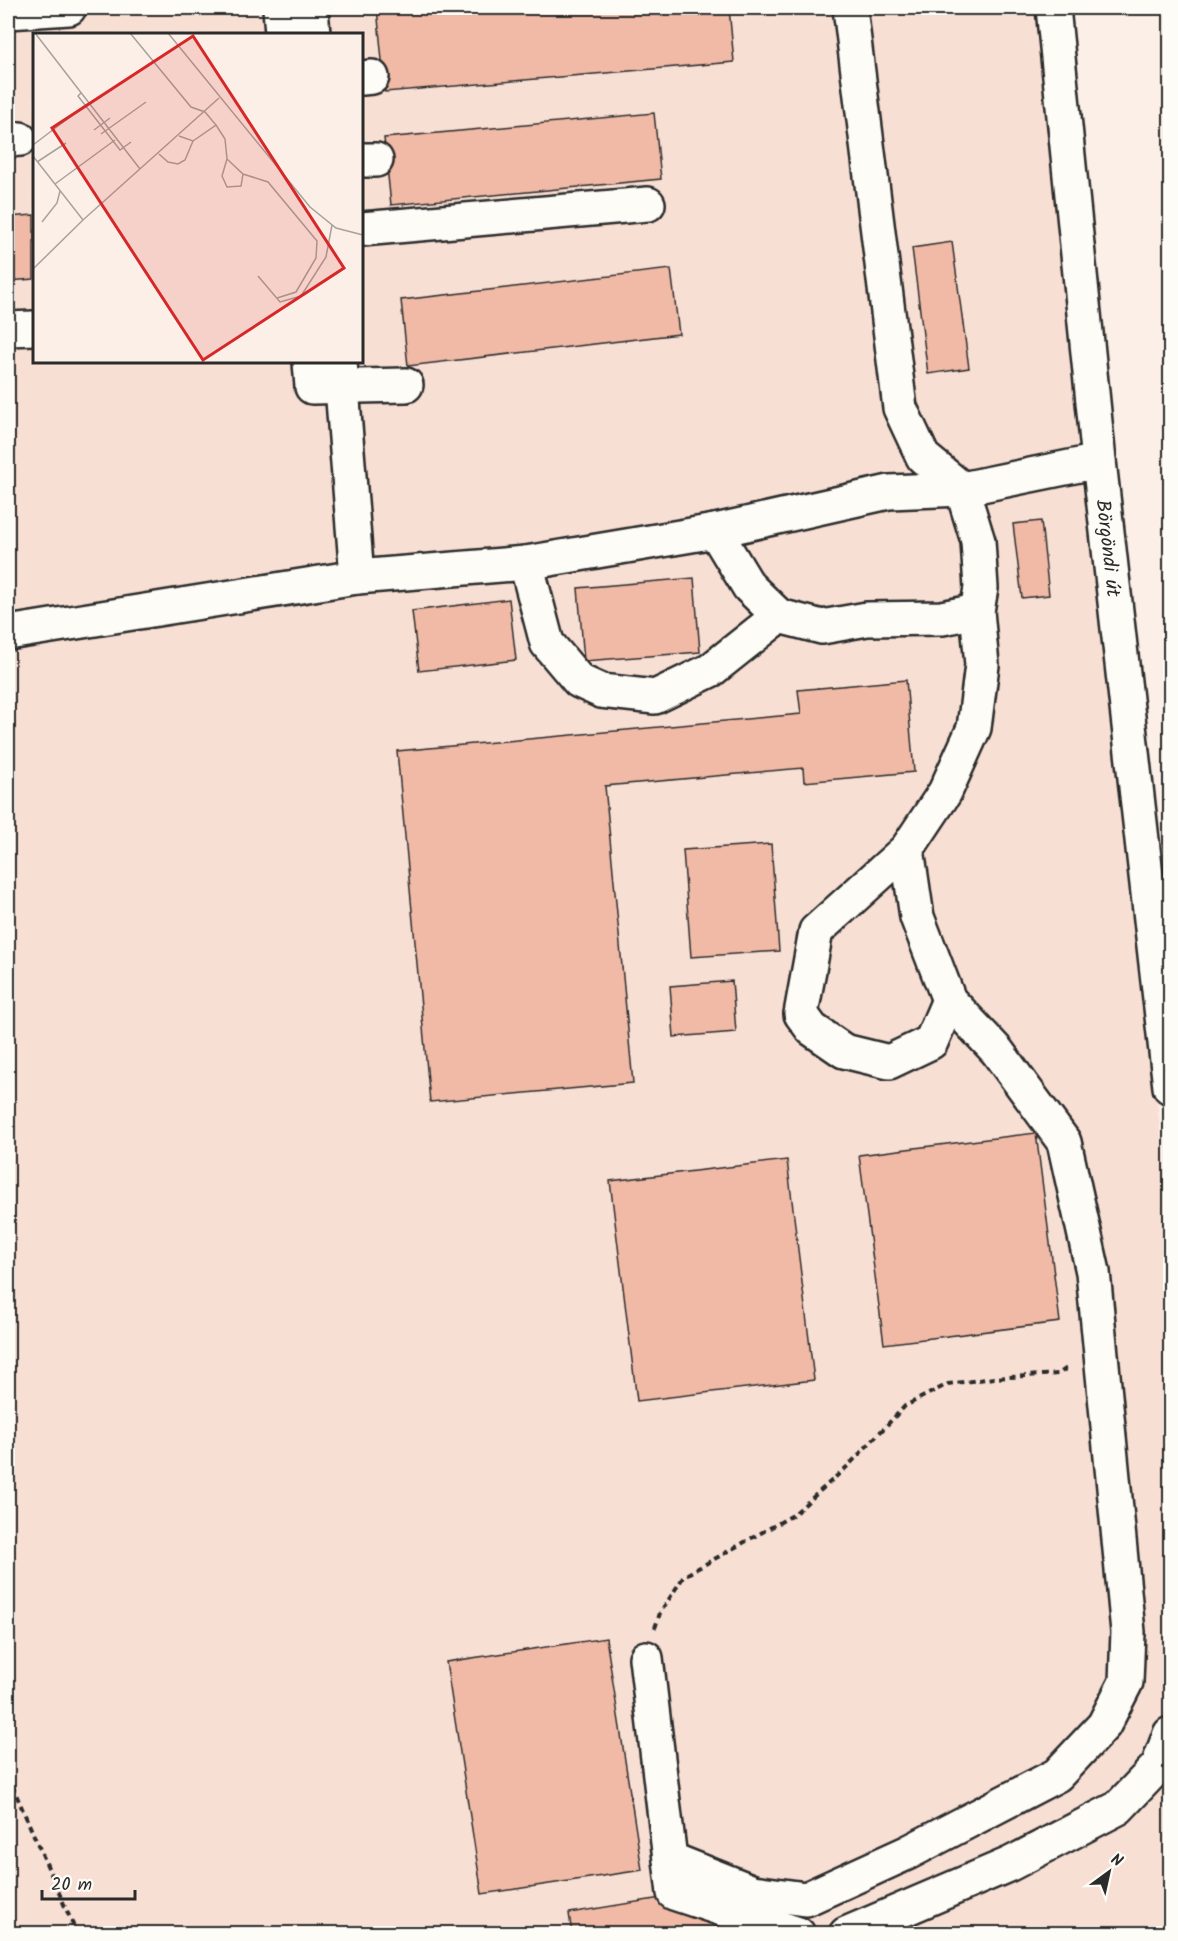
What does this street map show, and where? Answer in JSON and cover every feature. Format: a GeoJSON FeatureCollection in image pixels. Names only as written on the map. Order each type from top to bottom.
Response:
{"type":"FeatureCollection","features":[{"type":"Feature","properties":{"kind":"street"},"geometry":{"type":"LineString","coordinates":[[8,12],[69,8]]}},
{"type":"Feature","properties":{"kind":"street"},"geometry":{"type":"LineString","coordinates":[[280,8],[282,33]]}},
{"type":"Feature","properties":{"kind":"street"},"geometry":{"type":"LineString","coordinates":[[310,8],[313,33]]}},
{"type":"Feature","properties":{"kind":"street"},"geometry":{"type":"LineString","coordinates":[[850,8],[900,408],[923,457],[962,489],[978,541],[981,588],[977,610],[982,665],[974,728],[945,792],[907,849],[816,931],[801,1014],[812,1029],[844,1051],[889,1062],[931,1042],[950,1000]]}},
{"type":"Feature","properties":{"kind":"street","name":"Börgöndi út"},"geometry":{"type":"LineString","coordinates":[[1053,8],[1099,461],[1170,1087]]}},
{"type":"Feature","properties":{"kind":"street"},"geometry":{"type":"LineString","coordinates":[[363,230],[648,204]]}},
{"type":"Feature","properties":{"kind":"street"},"geometry":{"type":"LineString","coordinates":[[8,329],[33,328]]}},
{"type":"Feature","properties":{"kind":"street"},"geometry":{"type":"LineString","coordinates":[[310,363],[312,387],[341,374],[406,385]]}},
{"type":"Feature","properties":{"kind":"street"},"geometry":{"type":"LineString","coordinates":[[341,374],[357,577]]}},
{"type":"Feature","properties":{"kind":"street"},"geometry":{"type":"LineString","coordinates":[[8,633],[357,577],[526,563],[715,531],[890,492],[962,489],[1099,461]]}},
{"type":"Feature","properties":{"kind":"street"},"geometry":{"type":"LineString","coordinates":[[715,531],[749,587],[779,616],[822,627],[867,620],[942,618],[977,610]]}},
{"type":"Feature","properties":{"kind":"street"},"geometry":{"type":"LineString","coordinates":[[526,563],[547,643],[579,681],[601,691],[655,697],[711,670],[779,616]]}},
{"type":"Feature","properties":{"kind":"street"},"geometry":{"type":"LineString","coordinates":[[670,1859],[753,1892],[806,1899],[909,1852],[1057,1775],[1104,1725],[1126,1682],[1128,1632],[1093,1272],[1064,1142],[997,1051],[950,1000],[916,917],[907,849]]}},
{"type":"Feature","properties":{"kind":"street"},"geometry":{"type":"LineString","coordinates":[[646,1658],[674,1893],[798,1934]]}},
{"type":"Feature","properties":{"kind":"street"},"geometry":{"type":"LineString","coordinates":[[846,1934],[1010,1864],[1118,1808],[1164,1777],[1170,1734]]}},
{"type":"Feature","properties":{"kind":"path"},"geometry":{"type":"LineString","coordinates":[[646,1658],[660,1613],[684,1576],[793,1515],[848,1466],[905,1407],[948,1384],[994,1378],[1058,1374],[1100,1344]]}},
{"type":"Feature","properties":{"kind":"path"},"geometry":{"type":"LineString","coordinates":[[8,1776],[77,1934]]}},
{"type":"Feature","properties":{"kind":"shaded area"},"geometry":{"type":"Polygon","coordinates":[[[8,8],[1041,8],[1170,1222],[1170,1933],[8,1934],[8,8]]]}},
{"type":"Feature","properties":{"kind":"building"},"geometry":{"type":"Polygon","coordinates":[[[377,8],[729,8],[734,62],[385,92],[377,8]]]}},
{"type":"Feature","properties":{"kind":"building"},"geometry":{"type":"Polygon","coordinates":[[[654,113],[661,179],[391,205],[384,138],[654,113]]]}},
{"type":"Feature","properties":{"kind":"building"},"geometry":{"type":"Polygon","coordinates":[[[33,215],[33,279],[8,281],[8,217],[33,215]]]}},
{"type":"Feature","properties":{"kind":"building"},"geometry":{"type":"Polygon","coordinates":[[[952,242],[969,368],[928,374],[912,248],[952,242]]]}},
{"type":"Feature","properties":{"kind":"building"},"geometry":{"type":"Polygon","coordinates":[[[671,269],[679,334],[408,366],[401,300],[671,269]]]}},
{"type":"Feature","properties":{"kind":"building"},"geometry":{"type":"Polygon","coordinates":[[[1041,521],[1049,595],[1022,598],[1013,524],[1041,521]]]}},
{"type":"Feature","properties":{"kind":"building"},"geometry":{"type":"Polygon","coordinates":[[[694,578],[700,652],[584,661],[578,588],[694,578]]]}},
{"type":"Feature","properties":{"kind":"building"},"geometry":{"type":"Polygon","coordinates":[[[509,599],[516,660],[419,671],[412,611],[509,599]]]}},
{"type":"Feature","properties":{"kind":"building"},"geometry":{"type":"Polygon","coordinates":[[[906,680],[914,772],[804,782],[803,768],[605,786],[633,1083],[430,1102],[397,751],[801,714],[798,690],[906,680]]]}},
{"type":"Feature","properties":{"kind":"building"},"geometry":{"type":"Polygon","coordinates":[[[771,844],[779,951],[691,957],[683,850],[771,844]]]}},
{"type":"Feature","properties":{"kind":"building"},"geometry":{"type":"Polygon","coordinates":[[[732,981],[736,1032],[674,1037],[670,986],[732,981]]]}},
{"type":"Feature","properties":{"kind":"building"},"geometry":{"type":"Polygon","coordinates":[[[1036,1133],[1060,1322],[884,1344],[859,1155],[1036,1133]]]}},
{"type":"Feature","properties":{"kind":"building"},"geometry":{"type":"Polygon","coordinates":[[[787,1160],[814,1380],[637,1401],[610,1181],[787,1160]]]}},
{"type":"Feature","properties":{"kind":"building"},"geometry":{"type":"Polygon","coordinates":[[[606,1638],[642,1870],[482,1894],[446,1662],[606,1638]]]}},
{"type":"Feature","properties":{"kind":"building"},"geometry":{"type":"Polygon","coordinates":[[[661,1898],[777,1934],[572,1934],[569,1913],[661,1898]]]}}]}
